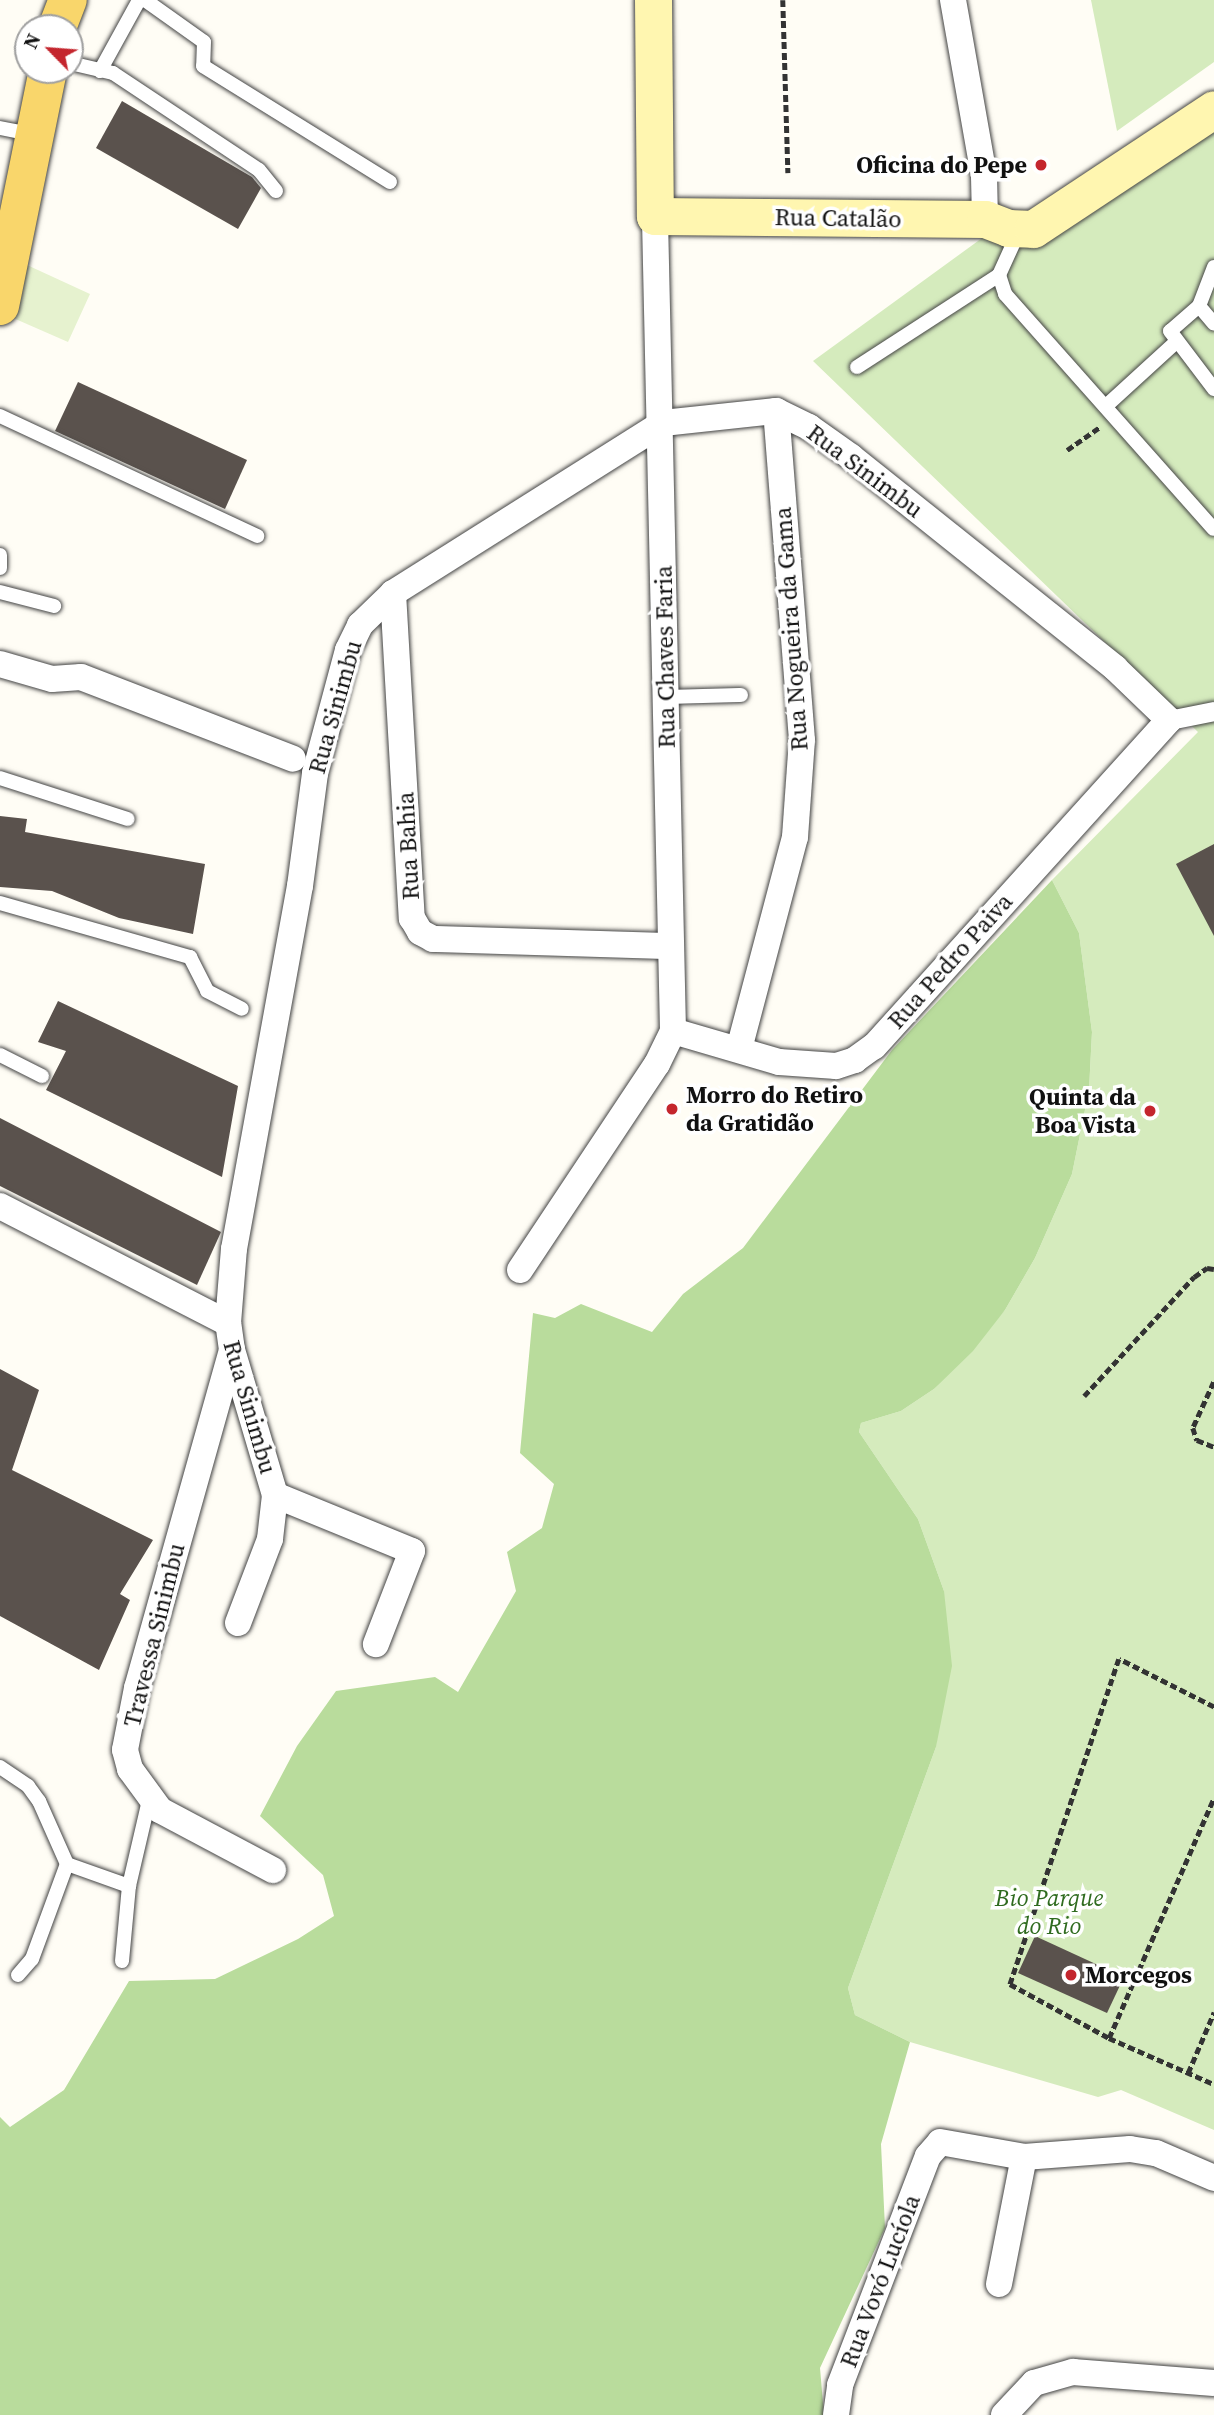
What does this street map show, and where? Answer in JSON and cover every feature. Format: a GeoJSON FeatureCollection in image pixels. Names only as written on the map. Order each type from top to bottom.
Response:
{"type":"FeatureCollection","features":[{"type":"Feature","properties":{"kind":"main road","name":"Rua Chaves Faria"},"geometry":{"type":"LineString","coordinates":[[653,0],[655,216]]}},
{"type":"Feature","properties":{"kind":"main road"},"geometry":{"type":"LineString","coordinates":[[1,290],[14,199],[16,131],[41,84]]}},
{"type":"Feature","properties":{"kind":"main road"},"geometry":{"type":"LineString","coordinates":[[1020,229],[1042,226],[1214,109]]}},
{"type":"Feature","properties":{"kind":"main road","name":"Rua Catalão"},"geometry":{"type":"LineString","coordinates":[[655,216],[985,219],[1020,229]]}},
{"type":"Feature","properties":{"kind":"street"},"geometry":{"type":"LineString","coordinates":[[953,0],[984,176],[985,219]]}},
{"type":"Feature","properties":{"kind":"street","name":"Rua Chaves Faria"},"geometry":{"type":"LineString","coordinates":[[520,1270],[657,1064],[673,1031],[668,946],[663,423],[655,216]]}},
{"type":"Feature","properties":{"kind":"street","name":"Rua Sinimbu"},"geometry":{"type":"LineString","coordinates":[[238,1623],[270,1539],[275,1495],[232,1350],[228,1323],[234,1249],[300,886],[315,773],[348,650],[360,625],[393,593],[663,423],[776,411],[809,427],[861,465],[1115,668],[1169,720]]}},
{"type":"Feature","properties":{"kind":"street","name":"Rua Nogueira da Gama"},"geometry":{"type":"LineString","coordinates":[[739,1049],[795,837],[802,740],[776,411]]}},
{"type":"Feature","properties":{"kind":"street","name":"Rua Bahia"},"geometry":{"type":"LineString","coordinates":[[393,593],[412,918],[420,932],[433,939],[668,946]]}},
{"type":"Feature","properties":{"kind":"street"},"geometry":{"type":"LineString","coordinates":[[0,664],[52,679],[81,677],[293,759]]}},
{"type":"Feature","properties":{"kind":"street"},"geometry":{"type":"LineString","coordinates":[[1169,720],[1214,711]]}},
{"type":"Feature","properties":{"kind":"street","name":"Rua Pedro Paiva"},"geometry":{"type":"LineString","coordinates":[[673,1031],[779,1062],[836,1066],[855,1060],[874,1046],[1169,720]]}},
{"type":"Feature","properties":{"kind":"street"},"geometry":{"type":"LineString","coordinates":[[0,1206],[228,1323]]}},
{"type":"Feature","properties":{"kind":"street","name":"Travessa Sinimbu"},"geometry":{"type":"LineString","coordinates":[[149,1800],[130,1769],[125,1750],[141,1675],[232,1350]]}},
{"type":"Feature","properties":{"kind":"street"},"geometry":{"type":"LineString","coordinates":[[275,1495],[412,1551],[376,1644]]}},
{"type":"Feature","properties":{"kind":"street"},"geometry":{"type":"LineString","coordinates":[[149,1800],[273,1870]]}},
{"type":"Feature","properties":{"kind":"street","name":"Rua Vovó Lucíola"},"geometry":{"type":"LineString","coordinates":[[836,2415],[840,2385],[932,2148],[940,2142],[957,2143],[1024,2157]]}},
{"type":"Feature","properties":{"kind":"street"},"geometry":{"type":"LineString","coordinates":[[999,2284],[1024,2157],[1093,2155],[1130,2149],[1156,2153],[1214,2178]]}},
{"type":"Feature","properties":{"kind":"street"},"geometry":{"type":"LineString","coordinates":[[1004,2415],[1034,2383],[1073,2372],[1214,2383]]}},
{"type":"Feature","properties":{"kind":"lane"},"geometry":{"type":"LineString","coordinates":[[100,71],[142,0],[204,42],[203,66],[390,182]]}},
{"type":"Feature","properties":{"kind":"lane"},"geometry":{"type":"LineString","coordinates":[[84,67],[114,73],[259,170],[276,191]]}},
{"type":"Feature","properties":{"kind":"lane"},"geometry":{"type":"LineString","coordinates":[[858,367],[999,275],[1020,229]]}},
{"type":"Feature","properties":{"kind":"lane"},"geometry":{"type":"LineString","coordinates":[[1214,267],[1199,306],[1172,327],[1175,343],[1214,389]]}},
{"type":"Feature","properties":{"kind":"lane"},"geometry":{"type":"LineString","coordinates":[[999,275],[1005,294],[1214,530]]}},
{"type":"Feature","properties":{"kind":"lane"},"geometry":{"type":"LineString","coordinates":[[1199,306],[1214,324]]}},
{"type":"Feature","properties":{"kind":"lane"},"geometry":{"type":"LineString","coordinates":[[1111,411],[1175,343]]}},
{"type":"Feature","properties":{"kind":"lane"},"geometry":{"type":"LineString","coordinates":[[0,416],[257,536]]}},
{"type":"Feature","properties":{"kind":"lane"},"geometry":{"type":"LineString","coordinates":[[0,555],[0,568]]}},
{"type":"Feature","properties":{"kind":"lane"},"geometry":{"type":"LineString","coordinates":[[0,592],[54,606]]}},
{"type":"Feature","properties":{"kind":"lane"},"geometry":{"type":"LineString","coordinates":[[665,697],[741,695]]}},
{"type":"Feature","properties":{"kind":"lane"},"geometry":{"type":"LineString","coordinates":[[0,778],[128,819]]}},
{"type":"Feature","properties":{"kind":"lane"},"geometry":{"type":"LineString","coordinates":[[0,903],[190,957],[207,991],[242,1009]]}},
{"type":"Feature","properties":{"kind":"lane"},"geometry":{"type":"LineString","coordinates":[[0,1055],[42,1076]]}},
{"type":"Feature","properties":{"kind":"lane"},"geometry":{"type":"LineString","coordinates":[[0,1767],[28,1786],[39,1801],[67,1864],[32,1959],[18,1975]]}},
{"type":"Feature","properties":{"kind":"lane"},"geometry":{"type":"LineString","coordinates":[[122,1961],[129,1885],[149,1800]]}},
{"type":"Feature","properties":{"kind":"lane"},"geometry":{"type":"LineString","coordinates":[[67,1864],[129,1885]]}},
{"type":"Feature","properties":{"kind":"path"},"geometry":{"type":"LineString","coordinates":[[783,0],[788,173]]}},
{"type":"Feature","properties":{"kind":"path"},"geometry":{"type":"LineString","coordinates":[[1067,450],[1111,411]]}},
{"type":"Feature","properties":{"kind":"path"},"geometry":{"type":"LineString","coordinates":[[1084,1396],[1194,1277],[1207,1268],[1214,1269]]}},
{"type":"Feature","properties":{"kind":"path"},"geometry":{"type":"LineString","coordinates":[[1214,1382],[1193,1428],[1198,1440],[1214,1447]]}},
{"type":"Feature","properties":{"kind":"path"},"geometry":{"type":"LineString","coordinates":[[1214,1707],[1119,1659],[1010,1984],[1109,2038],[1214,2084]]}},
{"type":"Feature","properties":{"kind":"path"},"geometry":{"type":"LineString","coordinates":[[1109,2038],[1214,1798]]}},
{"type":"Feature","properties":{"kind":"path"},"geometry":{"type":"LineString","coordinates":[[1188,2073],[1214,2012]]}},
{"type":"Feature","properties":{"kind":"green space"},"geometry":{"type":"Polygon","coordinates":[[[1091,0],[1214,0],[1214,62],[1117,131],[1091,0]]]}},
{"type":"Feature","properties":{"kind":"green space","name":"Bio Parque do Rio"},"geometry":{"type":"Polygon","coordinates":[[[1214,114],[1214,2130],[1121,2090],[1098,2097],[910,2042],[855,2015],[848,1988],[936,1747],[944,1591],[918,1519],[859,1432],[861,1423],[901,1411],[934,1389],[1005,1310],[1035,1258],[1072,1174],[1089,1090],[1092,1032],[1079,933],[1052,880],[1198,732],[813,361],[989,233],[1214,114]]]}},
{"type":"Feature","properties":{"kind":"green space"},"geometry":{"type":"Polygon","coordinates":[[[27,265],[90,294],[68,342],[4,314],[27,265]]]}},
{"type":"Feature","properties":{"kind":"green space"},"geometry":{"type":"Polygon","coordinates":[[[1052,880],[1079,933],[1092,1032],[1089,1090],[1072,1174],[1035,1258],[1005,1310],[973,1351],[934,1389],[901,1411],[861,1423],[859,1432],[918,1519],[944,1591],[952,1666],[936,1747],[848,1988],[855,2015],[910,2042],[881,2144],[885,2228],[820,2368],[824,2415],[0,2415],[0,2117],[10,2127],[64,2090],[129,1981],[215,1979],[298,1939],[334,1916],[323,1875],[260,1816],[297,1746],[336,1691],[435,1677],[458,1692],[516,1591],[507,1552],[542,1528],[554,1484],[520,1453],[533,1313],[555,1318],[581,1304],[652,1332],[683,1294],[743,1248],[892,1050],[1052,880]]]}},
{"type":"Feature","properties":{"kind":"building"},"geometry":{"type":"Polygon","coordinates":[[[122,101],[252,177],[261,188],[238,229],[96,148],[122,101]]]}},
{"type":"Feature","properties":{"kind":"building"},"geometry":{"type":"Polygon","coordinates":[[[78,382],[247,460],[225,509],[55,431],[78,382]]]}},
{"type":"Feature","properties":{"kind":"building"},"geometry":{"type":"Polygon","coordinates":[[[0,816],[27,819],[25,832],[205,864],[193,934],[119,918],[52,891],[0,887],[0,816]]]}},
{"type":"Feature","properties":{"kind":"building"},"geometry":{"type":"Polygon","coordinates":[[[1214,844],[1214,936],[1176,864],[1214,844]]]}},
{"type":"Feature","properties":{"kind":"building"},"geometry":{"type":"Polygon","coordinates":[[[58,1001],[238,1086],[222,1177],[46,1090],[66,1051],[38,1042],[58,1001]]]}},
{"type":"Feature","properties":{"kind":"building"},"geometry":{"type":"Polygon","coordinates":[[[0,1118],[221,1232],[197,1285],[0,1186],[0,1118]]]}},
{"type":"Feature","properties":{"kind":"building"},"geometry":{"type":"Polygon","coordinates":[[[0,1369],[39,1390],[12,1470],[153,1540],[120,1594],[130,1600],[99,1670],[0,1616],[0,1369]]]}},
{"type":"Feature","properties":{"kind":"building","name":"Morcegos"},"geometry":{"type":"Polygon","coordinates":[[[1035,1936],[1124,1977],[1107,2013],[1018,1973],[1035,1936]]]}},
{"type":"Feature","properties":{"kind":"place","name":"Oficina do Pepe"},"geometry":{"type":"Point","coordinates":[1041,165]}},
{"type":"Feature","properties":{"kind":"place","name":"Morro do Retiro da Gratidão"},"geometry":{"type":"Point","coordinates":[672,1109]}},
{"type":"Feature","properties":{"kind":"place","name":"Quinta da Boa Vista"},"geometry":{"type":"Point","coordinates":[1150,1111]}},
{"type":"Feature","properties":{"kind":"place","name":"Morcegos"},"geometry":{"type":"Point","coordinates":[1071,1975]}}]}
